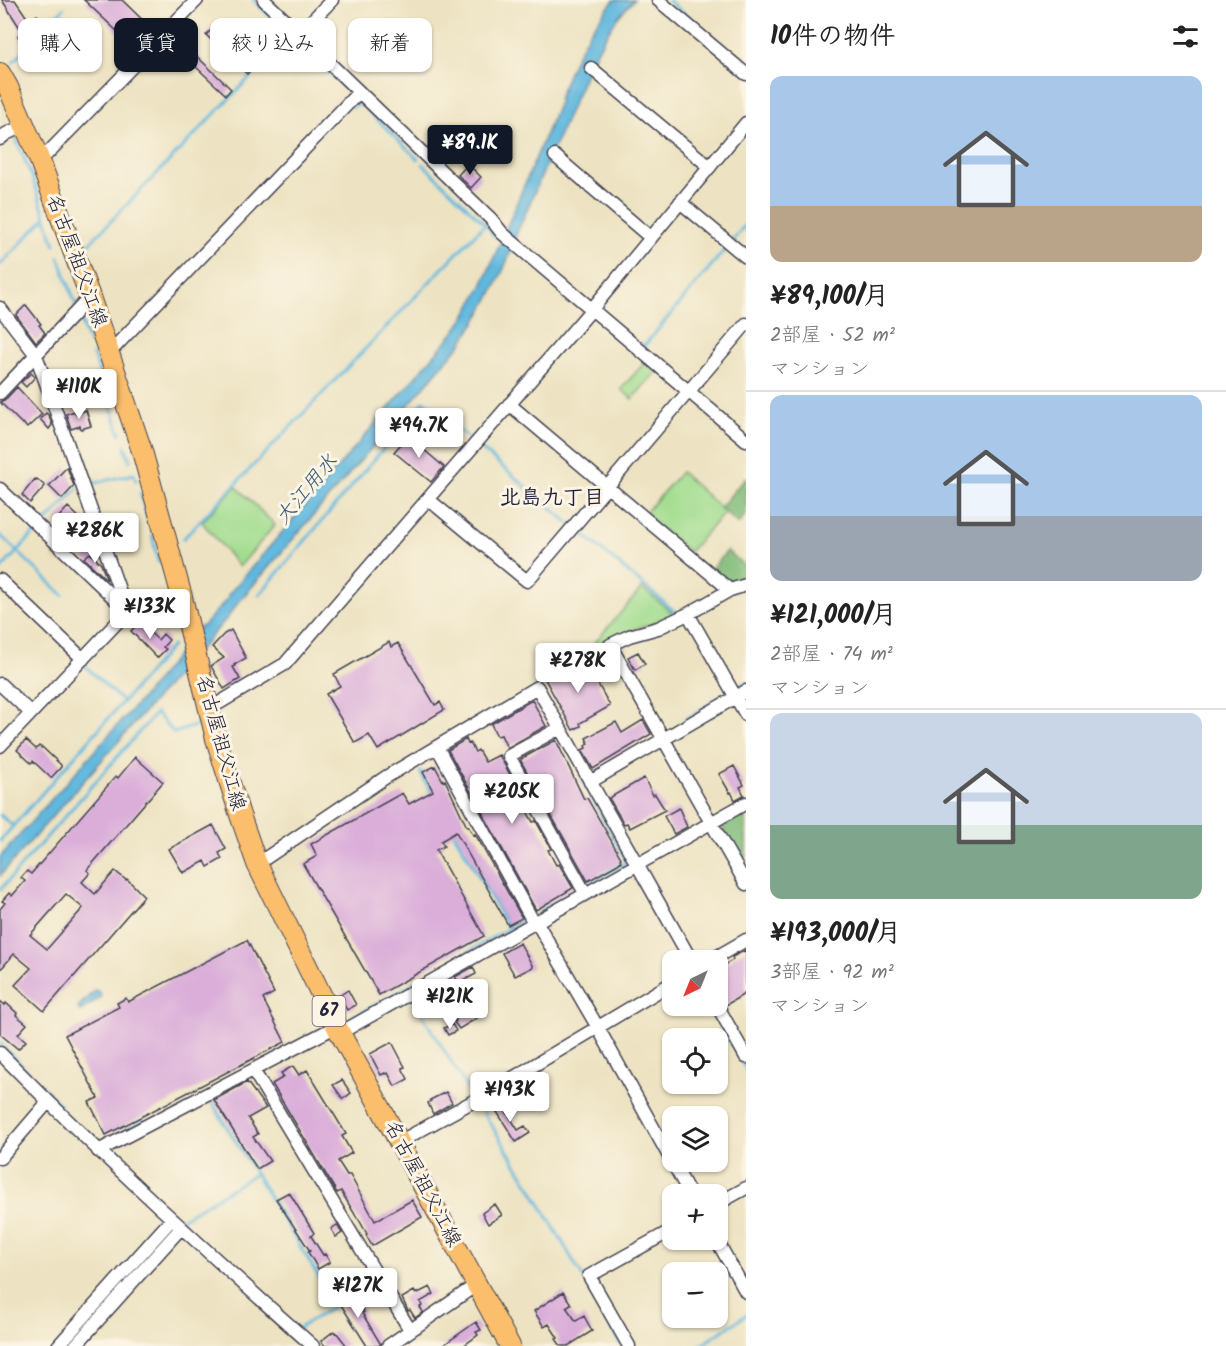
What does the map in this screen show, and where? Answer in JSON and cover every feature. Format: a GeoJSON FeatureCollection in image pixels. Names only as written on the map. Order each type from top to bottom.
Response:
{"type":"FeatureCollection","features":[{"type":"Feature","properties":{"kind":"main road","name":"名古屋祖父江線"},"geometry":{"type":"LineString","coordinates":[[3,84],[25,125],[40,161],[90,297],[142,451],[182,597],[216,739],[257,864],[338,1030],[510,1346]]}},
{"type":"Feature","properties":{"kind":"street"},"geometry":{"type":"LineString","coordinates":[[40,161],[197,0]]}},
{"type":"Feature","properties":{"kind":"street"},"geometry":{"type":"LineString","coordinates":[[264,0],[283,18]]}},
{"type":"Feature","properties":{"kind":"street"},"geometry":{"type":"LineString","coordinates":[[315,18],[332,0]]}},
{"type":"Feature","properties":{"kind":"street"},"geometry":{"type":"LineString","coordinates":[[658,0],[746,74]]}},
{"type":"Feature","properties":{"kind":"street"},"geometry":{"type":"LineString","coordinates":[[591,68],[710,167]]}},
{"type":"Feature","properties":{"kind":"street"},"geometry":{"type":"LineString","coordinates":[[336,70],[491,219],[502,233],[746,440]]}},
{"type":"Feature","properties":{"kind":"street"},"geometry":{"type":"LineString","coordinates":[[108,354],[359,92]]}},
{"type":"Feature","properties":{"kind":"street"},"geometry":{"type":"LineString","coordinates":[[209,709],[285,664],[592,309],[746,123]]}},
{"type":"Feature","properties":{"kind":"street"},"geometry":{"type":"LineString","coordinates":[[0,139],[25,125]]}},
{"type":"Feature","properties":{"kind":"street"},"geometry":{"type":"LineString","coordinates":[[555,156],[651,238]]}},
{"type":"Feature","properties":{"kind":"street"},"geometry":{"type":"LineString","coordinates":[[680,202],[746,257]]}},
{"type":"Feature","properties":{"kind":"street"},"geometry":{"type":"LineString","coordinates":[[0,393],[90,297]]}},
{"type":"Feature","properties":{"kind":"street"},"geometry":{"type":"LineString","coordinates":[[0,308],[36,355],[127,612]]}},
{"type":"Feature","properties":{"kind":"street"},"geometry":{"type":"LineString","coordinates":[[428,499],[527,580],[746,324]]}},
{"type":"Feature","properties":{"kind":"street"},"geometry":{"type":"LineString","coordinates":[[509,404],[730,590]]}},
{"type":"Feature","properties":{"kind":"street"},"geometry":{"type":"LineString","coordinates":[[0,489],[117,601],[122,599]]}},
{"type":"Feature","properties":{"kind":"street"},"geometry":{"type":"LineString","coordinates":[[0,580],[83,659]]}},
{"type":"Feature","properties":{"kind":"street"},"geometry":{"type":"LineString","coordinates":[[746,585],[730,590],[658,628],[629,636],[610,645],[746,884]]}},
{"type":"Feature","properties":{"kind":"street"},"geometry":{"type":"LineString","coordinates":[[0,746],[127,612],[182,597]]}},
{"type":"Feature","properties":{"kind":"street"},"geometry":{"type":"LineString","coordinates":[[688,614],[741,694],[746,715]]}},
{"type":"Feature","properties":{"kind":"street"},"geometry":{"type":"LineString","coordinates":[[0,684],[31,713]]}},
{"type":"Feature","properties":{"kind":"street"},"geometry":{"type":"LineString","coordinates":[[257,864],[386,777],[537,687],[685,950]]}},
{"type":"Feature","properties":{"kind":"street"},"geometry":{"type":"LineString","coordinates":[[590,782],[741,694]]}},
{"type":"Feature","properties":{"kind":"street"},"geometry":{"type":"LineString","coordinates":[[560,728],[509,756],[585,893]]}},
{"type":"Feature","properties":{"kind":"street"},"geometry":{"type":"LineString","coordinates":[[437,747],[684,1184]]}},
{"type":"Feature","properties":{"kind":"street"},"geometry":{"type":"LineString","coordinates":[[98,1151],[253,1070],[338,1030],[746,803]]}},
{"type":"Feature","properties":{"kind":"street"},"geometry":{"type":"LineString","coordinates":[[728,950],[746,940]]}},
{"type":"Feature","properties":{"kind":"street"},"geometry":{"type":"LineString","coordinates":[[399,1142],[481,1097],[662,989]]}},
{"type":"Feature","properties":{"kind":"street"},"geometry":{"type":"LineString","coordinates":[[723,1016],[746,1057]]}},
{"type":"Feature","properties":{"kind":"street"},"geometry":{"type":"LineString","coordinates":[[0,1053],[98,1151],[313,1346]]}},
{"type":"Feature","properties":{"kind":"street"},"geometry":{"type":"LineString","coordinates":[[253,1070],[410,1330]]}},
{"type":"Feature","properties":{"kind":"street"},"geometry":{"type":"LineString","coordinates":[[0,1158],[48,1102]]}},
{"type":"Feature","properties":{"kind":"street"},"geometry":{"type":"LineString","coordinates":[[728,1198],[746,1188]]}},
{"type":"Feature","properties":{"kind":"street"},"geometry":{"type":"LineString","coordinates":[[58,1346],[176,1224]]}},
{"type":"Feature","properties":{"kind":"street"},"geometry":{"type":"LineString","coordinates":[[75,1346],[176,1224]]}},
{"type":"Feature","properties":{"kind":"street"},"geometry":{"type":"LineString","coordinates":[[628,1346],[589,1276],[662,1236]]}},
{"type":"Feature","properties":{"kind":"street"},"geometry":{"type":"LineString","coordinates":[[722,1250],[746,1292]]}},
{"type":"Feature","properties":{"kind":"street"},"geometry":{"type":"LineString","coordinates":[[388,1346],[476,1285]]}},
{"type":"Feature","properties":{"kind":"green space"},"geometry":{"type":"Polygon","coordinates":[[[646,361],[657,371],[632,399],[621,389],[646,361]]]}},
{"type":"Feature","properties":{"kind":"green space"},"geometry":{"type":"Polygon","coordinates":[[[681,472],[725,512],[689,552],[644,514],[681,472]]]}},
{"type":"Feature","properties":{"kind":"green space"},"geometry":{"type":"Polygon","coordinates":[[[746,477],[746,514],[738,524],[720,508],[746,477]]]}},
{"type":"Feature","properties":{"kind":"green space"},"geometry":{"type":"Polygon","coordinates":[[[236,486],[275,525],[239,567],[202,522],[236,486]]]}},
{"type":"Feature","properties":{"kind":"green space"},"geometry":{"type":"Polygon","coordinates":[[[727,551],[746,567],[746,580],[733,585],[710,570],[727,551]]]}},
{"type":"Feature","properties":{"kind":"green space"},"geometry":{"type":"Polygon","coordinates":[[[642,588],[675,615],[589,649],[642,588]]]}},
{"type":"Feature","properties":{"kind":"green space"},"geometry":{"type":"Polygon","coordinates":[[[744,811],[746,815],[746,856],[739,860],[722,828],[724,822],[744,811]]]}},
{"type":"Feature","properties":{"kind":"water"},"geometry":{"type":"Polygon","coordinates":[[[614,0],[634,0],[618,17],[590,64],[500,276],[485,306],[461,344],[228,617],[0,876],[0,857],[149,690],[200,627],[228,598],[228,595],[455,331],[482,286],[560,100],[558,99],[574,60],[589,33],[614,0]]]}},
{"type":"Feature","properties":{"kind":"water"},"geometry":{"type":"Polygon","coordinates":[[[95,990],[100,993],[101,997],[79,1011],[78,1007],[95,990]]]}},
{"type":"Feature","properties":{"kind":"building"},"geometry":{"type":"Polygon","coordinates":[[[2,0],[15,0],[27,18],[18,18],[18,25],[2,0]]]}},
{"type":"Feature","properties":{"kind":"building"},"geometry":{"type":"Polygon","coordinates":[[[84,0],[122,0],[141,18],[114,18],[114,28],[84,0]]]}},
{"type":"Feature","properties":{"kind":"building"},"geometry":{"type":"Polygon","coordinates":[[[198,57],[210,69],[210,72],[213,72],[231,89],[226,95],[198,69],[198,57]]]}},
{"type":"Feature","properties":{"kind":"building"},"geometry":{"type":"Polygon","coordinates":[[[468,164],[481,177],[471,188],[458,175],[468,164]]]}},
{"type":"Feature","properties":{"kind":"building"},"geometry":{"type":"Polygon","coordinates":[[[26,305],[45,333],[36,342],[16,315],[26,305]]]}},
{"type":"Feature","properties":{"kind":"building"},"geometry":{"type":"Polygon","coordinates":[[[31,373],[35,377],[26,387],[21,382],[31,373]]]}},
{"type":"Feature","properties":{"kind":"building"},"geometry":{"type":"Polygon","coordinates":[[[17,387],[42,414],[27,428],[0,402],[17,387]]]}},
{"type":"Feature","properties":{"kind":"building"},"geometry":{"type":"Polygon","coordinates":[[[86,410],[91,426],[71,429],[66,414],[75,411],[76,414],[86,410]]]}},
{"type":"Feature","properties":{"kind":"building"},"geometry":{"type":"Polygon","coordinates":[[[46,413],[52,425],[49,429],[40,419],[46,413]]]}},
{"type":"Feature","properties":{"kind":"building"},"geometry":{"type":"Polygon","coordinates":[[[408,436],[444,467],[431,482],[394,452],[408,436]]]}},
{"type":"Feature","properties":{"kind":"building"},"geometry":{"type":"Polygon","coordinates":[[[67,467],[74,486],[62,499],[49,486],[67,467]]]}},
{"type":"Feature","properties":{"kind":"building"},"geometry":{"type":"Polygon","coordinates":[[[35,479],[45,486],[30,503],[22,495],[35,479]]]}},
{"type":"Feature","properties":{"kind":"building"},"geometry":{"type":"Polygon","coordinates":[[[68,507],[85,523],[73,536],[56,520],[68,507]]]}},
{"type":"Feature","properties":{"kind":"building"},"geometry":{"type":"Polygon","coordinates":[[[90,553],[101,564],[107,580],[84,558],[90,553]]]}},
{"type":"Feature","properties":{"kind":"building"},"geometry":{"type":"Polygon","coordinates":[[[139,622],[158,640],[163,634],[169,640],[163,647],[166,649],[157,658],[131,631],[139,622]]]}},
{"type":"Feature","properties":{"kind":"building"},"geometry":{"type":"Polygon","coordinates":[[[231,630],[246,658],[233,667],[240,679],[224,689],[211,666],[224,658],[212,647],[231,630]]]}},
{"type":"Feature","properties":{"kind":"building"},"geometry":{"type":"Polygon","coordinates":[[[389,642],[391,647],[398,643],[435,705],[440,702],[444,710],[378,750],[369,735],[355,743],[326,694],[340,686],[334,674],[389,642]]]}},
{"type":"Feature","properties":{"kind":"building"},"geometry":{"type":"Polygon","coordinates":[[[638,652],[645,664],[635,670],[628,657],[638,652]]]}},
{"type":"Feature","properties":{"kind":"building"},"geometry":{"type":"Polygon","coordinates":[[[583,660],[610,706],[580,723],[581,726],[573,730],[545,679],[583,660]]]}},
{"type":"Feature","properties":{"kind":"building"},"geometry":{"type":"Polygon","coordinates":[[[532,700],[546,726],[507,748],[501,735],[497,736],[491,724],[532,700]]]}},
{"type":"Feature","properties":{"kind":"building"},"geometry":{"type":"Polygon","coordinates":[[[643,720],[651,734],[593,769],[582,750],[589,744],[586,738],[616,722],[622,733],[643,720]]]}},
{"type":"Feature","properties":{"kind":"building"},"geometry":{"type":"Polygon","coordinates":[[[466,739],[475,752],[478,750],[485,762],[499,755],[528,807],[525,808],[533,822],[536,821],[551,849],[548,850],[556,865],[559,864],[573,888],[536,910],[448,750],[466,739]]]}},
{"type":"Feature","properties":{"kind":"building"},"geometry":{"type":"Polygon","coordinates":[[[26,740],[36,749],[39,746],[42,747],[61,765],[51,778],[17,750],[26,740]]]}},
{"type":"Feature","properties":{"kind":"building"},"geometry":{"type":"Polygon","coordinates":[[[556,740],[584,799],[587,798],[621,858],[618,864],[588,881],[521,761],[556,740]]]}},
{"type":"Feature","properties":{"kind":"building"},"geometry":{"type":"Polygon","coordinates":[[[135,757],[163,782],[87,870],[90,873],[82,882],[95,894],[115,871],[144,896],[44,1011],[15,985],[31,968],[14,954],[0,970],[0,909],[5,903],[2,901],[9,893],[12,896],[25,881],[21,878],[27,871],[31,874],[116,776],[118,778],[135,757]],[[66,894],[30,935],[47,949],[83,908],[66,894]]]}},
{"type":"Feature","properties":{"kind":"building"},"geometry":{"type":"Polygon","coordinates":[[[435,766],[443,781],[445,780],[467,827],[473,835],[475,834],[522,918],[508,925],[456,832],[441,841],[444,846],[436,850],[484,936],[379,995],[303,864],[317,856],[311,844],[402,793],[409,804],[433,791],[423,772],[435,766]]]}},
{"type":"Feature","properties":{"kind":"building"},"geometry":{"type":"Polygon","coordinates":[[[734,766],[744,785],[740,787],[744,795],[735,800],[719,774],[734,766]]]}},
{"type":"Feature","properties":{"kind":"building"},"geometry":{"type":"Polygon","coordinates":[[[644,778],[653,795],[655,794],[665,810],[630,828],[627,823],[624,824],[609,798],[644,778]]]}},
{"type":"Feature","properties":{"kind":"building"},"geometry":{"type":"Polygon","coordinates":[[[679,808],[687,827],[674,834],[664,816],[679,808]]]}},
{"type":"Feature","properties":{"kind":"building"},"geometry":{"type":"Polygon","coordinates":[[[213,825],[226,849],[219,853],[222,859],[208,867],[205,861],[183,873],[169,849],[213,825]]]}},
{"type":"Feature","properties":{"kind":"building"},"geometry":{"type":"Polygon","coordinates":[[[247,940],[274,993],[263,999],[285,1042],[106,1135],[89,1102],[98,1098],[65,1035],[119,1007],[117,1003],[126,998],[128,1002],[247,940]]]}},
{"type":"Feature","properties":{"kind":"building"},"geometry":{"type":"Polygon","coordinates":[[[520,943],[533,967],[515,976],[502,953],[520,943]]]}},
{"type":"Feature","properties":{"kind":"building"},"geometry":{"type":"Polygon","coordinates":[[[746,950],[746,993],[728,1004],[728,963],[733,960],[732,957],[746,950]]]}},
{"type":"Feature","properties":{"kind":"building"},"geometry":{"type":"Polygon","coordinates":[[[473,967],[476,974],[459,983],[455,977],[473,967]]]}},
{"type":"Feature","properties":{"kind":"building"},"geometry":{"type":"Polygon","coordinates":[[[435,989],[439,997],[417,1009],[413,1001],[435,989]]]}},
{"type":"Feature","properties":{"kind":"building"},"geometry":{"type":"Polygon","coordinates":[[[348,990],[356,1005],[347,1010],[339,996],[348,990]]]}},
{"type":"Feature","properties":{"kind":"building"},"geometry":{"type":"Polygon","coordinates":[[[0,1001],[5,1005],[6,1003],[27,1024],[18,1034],[26,1041],[18,1049],[0,1034],[0,1001]]]}},
{"type":"Feature","properties":{"kind":"building"},"geometry":{"type":"Polygon","coordinates":[[[470,1006],[477,1018],[459,1029],[454,1022],[456,1021],[453,1015],[470,1006]]]}},
{"type":"Feature","properties":{"kind":"building"},"geometry":{"type":"Polygon","coordinates":[[[452,1024],[456,1031],[448,1035],[444,1028],[452,1024]]]}},
{"type":"Feature","properties":{"kind":"building"},"geometry":{"type":"Polygon","coordinates":[[[392,1042],[405,1067],[402,1068],[408,1079],[395,1086],[388,1073],[381,1075],[370,1054],[392,1042]]]}},
{"type":"Feature","properties":{"kind":"building"},"geometry":{"type":"Polygon","coordinates":[[[293,1066],[299,1075],[307,1070],[346,1134],[342,1136],[352,1153],[338,1161],[347,1175],[350,1175],[375,1221],[412,1200],[422,1217],[372,1246],[358,1218],[341,1191],[337,1193],[272,1084],[284,1077],[281,1073],[293,1066]]]}},
{"type":"Feature","properties":{"kind":"building"},"geometry":{"type":"Polygon","coordinates":[[[342,1080],[351,1093],[343,1099],[333,1085],[342,1080]]]}},
{"type":"Feature","properties":{"kind":"building"},"geometry":{"type":"Polygon","coordinates":[[[247,1082],[266,1108],[248,1118],[258,1134],[253,1137],[270,1161],[257,1169],[214,1100],[247,1082]]]}},
{"type":"Feature","properties":{"kind":"building"},"geometry":{"type":"Polygon","coordinates":[[[446,1092],[452,1103],[433,1114],[428,1103],[446,1092]]]}},
{"type":"Feature","properties":{"kind":"building"},"geometry":{"type":"Polygon","coordinates":[[[499,1100],[518,1130],[525,1126],[530,1133],[516,1142],[492,1104],[499,1100]]]}},
{"type":"Feature","properties":{"kind":"building"},"geometry":{"type":"Polygon","coordinates":[[[289,1192],[314,1233],[311,1236],[330,1262],[318,1269],[308,1252],[310,1251],[276,1199],[289,1192]]]}},
{"type":"Feature","properties":{"kind":"building"},"geometry":{"type":"Polygon","coordinates":[[[495,1204],[502,1215],[488,1224],[482,1213],[495,1204]]]}},
{"type":"Feature","properties":{"kind":"building"},"geometry":{"type":"Polygon","coordinates":[[[337,1225],[342,1233],[336,1237],[331,1229],[337,1225]]]}},
{"type":"Feature","properties":{"kind":"building"},"geometry":{"type":"Polygon","coordinates":[[[430,1287],[434,1294],[420,1302],[423,1312],[415,1318],[410,1310],[408,1311],[402,1298],[414,1291],[416,1294],[430,1287]]]}},
{"type":"Feature","properties":{"kind":"building"},"geometry":{"type":"Polygon","coordinates":[[[348,1290],[364,1312],[362,1313],[380,1346],[367,1346],[336,1297],[348,1290]]]}},
{"type":"Feature","properties":{"kind":"building"},"geometry":{"type":"Polygon","coordinates":[[[563,1292],[571,1304],[566,1307],[576,1321],[584,1316],[592,1331],[568,1346],[561,1346],[549,1324],[544,1327],[534,1311],[563,1292]]]}},
{"type":"Feature","properties":{"kind":"building"},"geometry":{"type":"Polygon","coordinates":[[[476,1322],[481,1330],[476,1332],[478,1335],[463,1346],[442,1346],[476,1322]]]}},
{"type":"Feature","properties":{"kind":"building"},"geometry":{"type":"Polygon","coordinates":[[[334,1331],[347,1346],[325,1346],[321,1341],[334,1331]]]}},
{"type":"Feature","properties":{"kind":"waterway"},"geometry":{"type":"LineString","coordinates":[[253,0],[347,90]]}},
{"type":"Feature","properties":{"kind":"waterway"},"geometry":{"type":"LineString","coordinates":[[668,0],[697,25]]}},
{"type":"Feature","properties":{"kind":"waterway"},"geometry":{"type":"LineString","coordinates":[[13,62],[64,8]]}},
{"type":"Feature","properties":{"kind":"waterway"},"geometry":{"type":"LineString","coordinates":[[85,248],[255,72]]}},
{"type":"Feature","properties":{"kind":"waterway"},"geometry":{"type":"LineString","coordinates":[[353,107],[361,104],[418,159]]}},
{"type":"Feature","properties":{"kind":"waterway"},"geometry":{"type":"LineString","coordinates":[[15,137],[32,177],[55,245]]}},
{"type":"Feature","properties":{"kind":"waterway"},"geometry":{"type":"LineString","coordinates":[[423,164],[488,227],[494,236]]}},
{"type":"Feature","properties":{"kind":"waterway"},"geometry":{"type":"LineString","coordinates":[[0,265],[46,217]]}},
{"type":"Feature","properties":{"kind":"waterway"},"geometry":{"type":"LineString","coordinates":[[183,539],[485,224]]}},
{"type":"Feature","properties":{"kind":"waterway"},"geometry":{"type":"LineString","coordinates":[[733,240],[746,224]]}},
{"type":"Feature","properties":{"kind":"waterway"},"geometry":{"type":"LineString","coordinates":[[642,344],[644,346],[727,247]]}},
{"type":"Feature","properties":{"kind":"waterway"},"geometry":{"type":"LineString","coordinates":[[59,257],[75,303]]}},
{"type":"Feature","properties":{"kind":"waterway"},"geometry":{"type":"LineString","coordinates":[[80,318],[89,343]]}},
{"type":"Feature","properties":{"kind":"waterway"},"geometry":{"type":"LineString","coordinates":[[93,355],[107,394]]}},
{"type":"Feature","properties":{"kind":"waterway"},"geometry":{"type":"LineString","coordinates":[[259,595],[424,401],[471,440]]}},
{"type":"Feature","properties":{"kind":"waterway"},"geometry":{"type":"LineString","coordinates":[[111,407],[120,433]]}},
{"type":"Feature","properties":{"kind":"waterway"},"geometry":{"type":"LineString","coordinates":[[125,446],[130,461]]}},
{"type":"Feature","properties":{"kind":"waterway"},"geometry":{"type":"LineString","coordinates":[[479,447],[570,524]]}},
{"type":"Feature","properties":{"kind":"waterway"},"geometry":{"type":"LineString","coordinates":[[86,485],[134,474],[136,481]]}},
{"type":"Feature","properties":{"kind":"waterway"},"geometry":{"type":"LineString","coordinates":[[44,524],[78,488]]}},
{"type":"Feature","properties":{"kind":"waterway"},"geometry":{"type":"LineString","coordinates":[[140,493],[149,524]]}},
{"type":"Feature","properties":{"kind":"waterway"},"geometry":{"type":"LineString","coordinates":[[577,529],[674,611]]}},
{"type":"Feature","properties":{"kind":"waterway"},"geometry":{"type":"LineString","coordinates":[[0,570],[37,530]]}},
{"type":"Feature","properties":{"kind":"waterway"},"geometry":{"type":"LineString","coordinates":[[0,535],[63,595]]}},
{"type":"Feature","properties":{"kind":"waterway"},"geometry":{"type":"LineString","coordinates":[[152,535],[158,562]]}},
{"type":"Feature","properties":{"kind":"waterway"},"geometry":{"type":"LineString","coordinates":[[0,841],[172,646]]}},
{"type":"Feature","properties":{"kind":"waterway"},"geometry":{"type":"LineString","coordinates":[[83,664],[123,702]]}},
{"type":"Feature","properties":{"kind":"waterway"},"geometry":{"type":"LineString","coordinates":[[736,688],[746,682]]}},
{"type":"Feature","properties":{"kind":"waterway"},"geometry":{"type":"LineString","coordinates":[[683,721],[728,693]]}},
{"type":"Feature","properties":{"kind":"waterway"},"geometry":{"type":"LineString","coordinates":[[0,890],[156,713],[174,733],[197,725]]}},
{"type":"Feature","properties":{"kind":"waterway"},"geometry":{"type":"LineString","coordinates":[[420,772],[432,794]]}},
{"type":"Feature","properties":{"kind":"waterway"},"geometry":{"type":"LineString","coordinates":[[582,780],[626,859],[625,863],[592,882]]}},
{"type":"Feature","properties":{"kind":"waterway"},"geometry":{"type":"LineString","coordinates":[[0,815],[13,826]]}},
{"type":"Feature","properties":{"kind":"waterway"},"geometry":{"type":"LineString","coordinates":[[453,831],[509,929]]}},
{"type":"Feature","properties":{"kind":"waterway"},"geometry":{"type":"LineString","coordinates":[[637,878],[678,950]]}},
{"type":"Feature","properties":{"kind":"waterway"},"geometry":{"type":"LineString","coordinates":[[540,911],[574,892]]}},
{"type":"Feature","properties":{"kind":"waterway"},"geometry":{"type":"LineString","coordinates":[[347,1021],[522,921]]}},
{"type":"Feature","properties":{"kind":"waterway"},"geometry":{"type":"LineString","coordinates":[[422,1014],[472,1096]]}},
{"type":"Feature","properties":{"kind":"waterway"},"geometry":{"type":"LineString","coordinates":[[715,1016],[746,1069]]}},
{"type":"Feature","properties":{"kind":"waterway"},"geometry":{"type":"LineString","coordinates":[[0,1043],[60,1105]]}},
{"type":"Feature","properties":{"kind":"waterway"},"geometry":{"type":"LineString","coordinates":[[211,1101],[336,1305],[299,1328]]}},
{"type":"Feature","properties":{"kind":"waterway"},"geometry":{"type":"LineString","coordinates":[[478,1104],[578,1269]]}},
{"type":"Feature","properties":{"kind":"waterway"},"geometry":{"type":"LineString","coordinates":[[99,1144],[143,1121]]}},
{"type":"Feature","properties":{"kind":"waterway"},"geometry":{"type":"LineString","coordinates":[[180,1220],[255,1174]]}},
{"type":"Feature","properties":{"kind":"waterway"},"geometry":{"type":"LineString","coordinates":[[67,1345],[173,1227]]}},
{"type":"Feature","properties":{"kind":"waterway"},"geometry":{"type":"LineString","coordinates":[[580,1272],[585,1280]]}},
{"type":"Feature","properties":{"kind":"waterway"},"geometry":{"type":"LineString","coordinates":[[591,1291],[597,1303]]}},
{"type":"Feature","properties":{"kind":"waterway"},"geometry":{"type":"LineString","coordinates":[[600,1307],[620,1344]]}},
{"type":"Feature","properties":{"kind":"waterway"},"geometry":{"type":"LineString","coordinates":[[700,1346],[746,1315]]}},
{"type":"Feature","properties":{"kind":"district","name":"北島九丁目"},"geometry":{"type":"Point","coordinates":[552,498]}},
{"type":"Feature","properties":{"kind":"water label","name":"大江用水"},"geometry":{"type":"Point","coordinates":[307,490]}}]}
